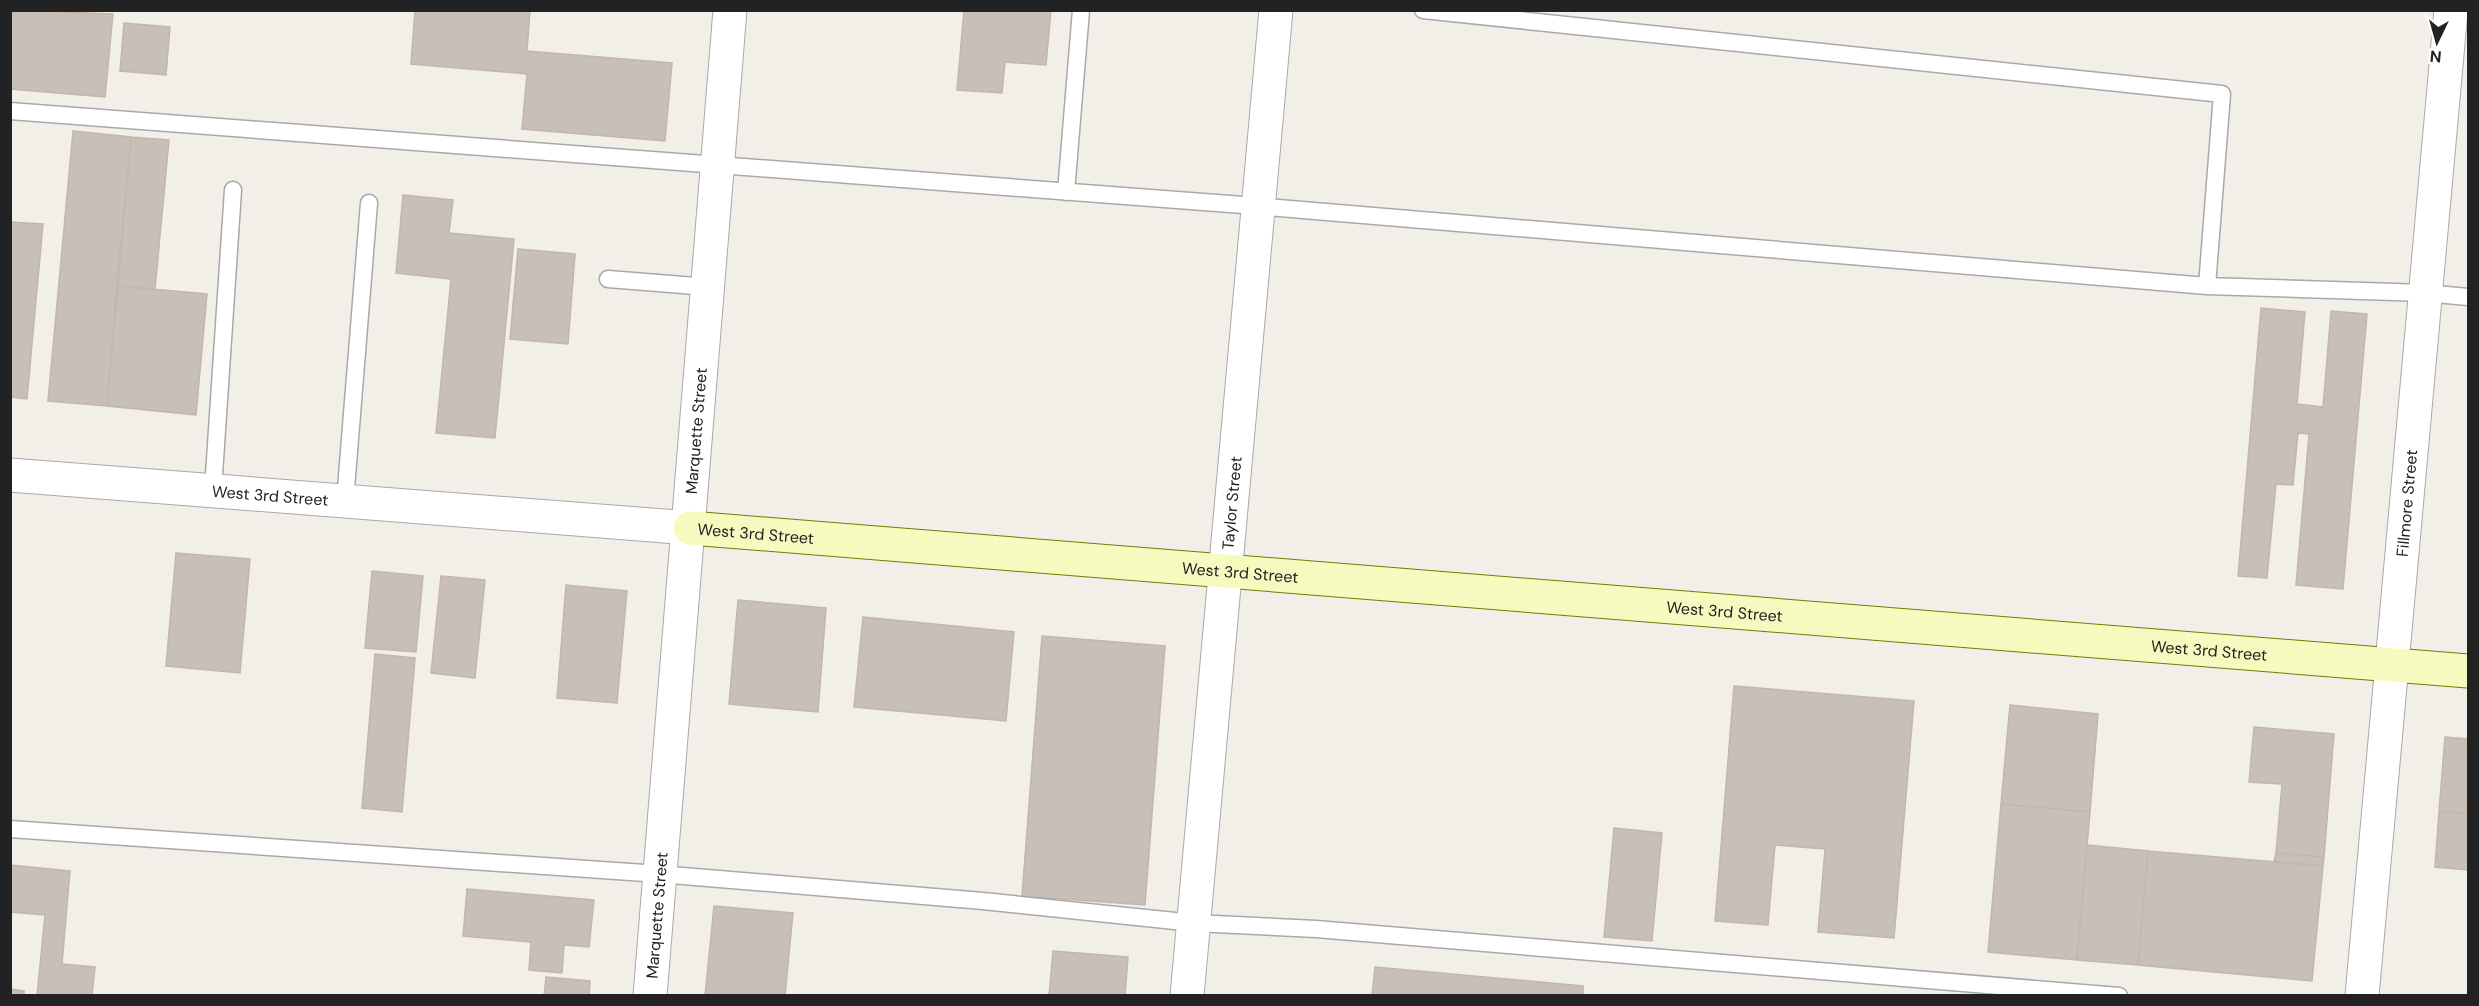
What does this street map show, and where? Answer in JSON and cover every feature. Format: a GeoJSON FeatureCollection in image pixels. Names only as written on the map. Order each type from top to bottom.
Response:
{"type":"FeatureCollection","features":[{"type":"Feature","properties":{"kind":"main road","name":"West 3rd Street"},"geometry":{"type":"LineString","coordinates":[[690,528],[2469,671]]}},
{"type":"Feature","properties":{"kind":"street","name":"Marquette Street"},"geometry":{"type":"LineString","coordinates":[[650,996],[690,528],[730,10]]}},
{"type":"Feature","properties":{"kind":"street","name":"Taylor Street"},"geometry":{"type":"LineString","coordinates":[[1187,996],[1227,571],[1256,206],[1276,10]]}},
{"type":"Feature","properties":{"kind":"street","name":"Fillmore Street"},"geometry":{"type":"LineString","coordinates":[[2362,996],[2451,10]]}},
{"type":"Feature","properties":{"kind":"street","name":"West 3rd Street"},"geometry":{"type":"LineString","coordinates":[[10,475],[690,528]]}},
{"type":"Feature","properties":{"kind":"lane"},"geometry":{"type":"LineString","coordinates":[[1066,192],[1081,10]]}},
{"type":"Feature","properties":{"kind":"lane"},"geometry":{"type":"LineString","coordinates":[[1423,10],[2222,94],[2207,286]]}},
{"type":"Feature","properties":{"kind":"lane"},"geometry":{"type":"LineString","coordinates":[[10,111],[1256,206],[2207,286],[2425,293],[2469,297]]}},
{"type":"Feature","properties":{"kind":"lane"},"geometry":{"type":"LineString","coordinates":[[213,490],[233,190]]}},
{"type":"Feature","properties":{"kind":"lane"},"geometry":{"type":"LineString","coordinates":[[345,501],[369,203]]}},
{"type":"Feature","properties":{"kind":"lane"},"geometry":{"type":"LineString","coordinates":[[608,279],[708,287]]}},
{"type":"Feature","properties":{"kind":"lane"},"geometry":{"type":"LineString","coordinates":[[10,829],[659,874],[983,901],[1194,923],[1316,929],[2119,996]]}},
{"type":"Feature","properties":{"kind":"building"},"geometry":{"type":"Polygon","coordinates":[[[10,10],[113,14],[105,97],[10,89],[10,10]]]}},
{"type":"Feature","properties":{"kind":"building"},"geometry":{"type":"Polygon","coordinates":[[[415,10],[530,10],[527,51],[672,63],[665,141],[522,129],[527,74],[411,64],[415,10]]]}},
{"type":"Feature","properties":{"kind":"building"},"geometry":{"type":"Polygon","coordinates":[[[964,10],[1051,10],[1046,65],[1005,62],[1002,93],[957,90],[964,10]]]}},
{"type":"Feature","properties":{"kind":"building"},"geometry":{"type":"Polygon","coordinates":[[[124,23],[170,27],[166,75],[120,71],[124,23]]]}},
{"type":"Feature","properties":{"kind":"building"},"geometry":{"type":"Polygon","coordinates":[[[73,131],[131,137],[107,406],[48,401],[73,131]]]}},
{"type":"Feature","properties":{"kind":"building"},"geometry":{"type":"Polygon","coordinates":[[[131,137],[169,140],[155,289],[117,286],[131,137]]]}},
{"type":"Feature","properties":{"kind":"building"},"geometry":{"type":"Polygon","coordinates":[[[403,195],[453,200],[449,233],[514,239],[495,438],[436,433],[451,279],[396,273],[403,195]]]}},
{"type":"Feature","properties":{"kind":"building"},"geometry":{"type":"Polygon","coordinates":[[[10,222],[43,224],[27,399],[10,397],[10,222]]]}},
{"type":"Feature","properties":{"kind":"building"},"geometry":{"type":"Polygon","coordinates":[[[518,249],[575,254],[568,344],[510,339],[518,249]]]}},
{"type":"Feature","properties":{"kind":"building"},"geometry":{"type":"Polygon","coordinates":[[[117,286],[207,294],[196,415],[107,406],[117,286]]]}},
{"type":"Feature","properties":{"kind":"building"},"geometry":{"type":"Polygon","coordinates":[[[2261,308],[2305,312],[2297,404],[2323,407],[2331,311],[2367,314],[2343,589],[2296,585],[2309,434],[2298,433],[2293,485],[2276,484],[2267,578],[2238,576],[2261,308]]]}},
{"type":"Feature","properties":{"kind":"building"},"geometry":{"type":"Polygon","coordinates":[[[176,553],[250,559],[240,673],[166,666],[176,553]]]}},
{"type":"Feature","properties":{"kind":"building"},"geometry":{"type":"Polygon","coordinates":[[[372,571],[423,576],[416,652],[365,648],[372,571]]]}},
{"type":"Feature","properties":{"kind":"building"},"geometry":{"type":"Polygon","coordinates":[[[441,576],[485,580],[475,678],[431,673],[441,576]]]}},
{"type":"Feature","properties":{"kind":"building"},"geometry":{"type":"Polygon","coordinates":[[[566,585],[627,591],[617,703],[557,698],[566,585]]]}},
{"type":"Feature","properties":{"kind":"building"},"geometry":{"type":"Polygon","coordinates":[[[738,600],[826,608],[818,712],[729,704],[738,600]]]}},
{"type":"Feature","properties":{"kind":"building"},"geometry":{"type":"Polygon","coordinates":[[[863,617],[1014,632],[1006,721],[854,707],[863,617]]]}},
{"type":"Feature","properties":{"kind":"building"},"geometry":{"type":"Polygon","coordinates":[[[1042,636],[1165,646],[1145,905],[1022,896],[1042,636]]]}},
{"type":"Feature","properties":{"kind":"building"},"geometry":{"type":"Polygon","coordinates":[[[375,654],[415,658],[402,812],[362,808],[375,654]]]}},
{"type":"Feature","properties":{"kind":"building"},"geometry":{"type":"Polygon","coordinates":[[[1734,686],[1914,701],[1894,938],[1818,932],[1825,849],[1775,845],[1768,925],[1715,921],[1734,686]]]}},
{"type":"Feature","properties":{"kind":"building"},"geometry":{"type":"Polygon","coordinates":[[[2010,705],[2098,714],[2090,812],[2001,804],[2010,705]]]}},
{"type":"Feature","properties":{"kind":"building"},"geometry":{"type":"Polygon","coordinates":[[[2254,727],[2334,734],[2324,857],[2276,853],[2282,784],[2249,782],[2254,727]]]}},
{"type":"Feature","properties":{"kind":"building"},"geometry":{"type":"Polygon","coordinates":[[[2445,737],[2468,739],[2468,814],[2439,811],[2445,737]]]}},
{"type":"Feature","properties":{"kind":"building"},"geometry":{"type":"Polygon","coordinates":[[[2001,804],[2090,812],[2077,960],[1988,952],[2001,804]]]}},
{"type":"Feature","properties":{"kind":"building"},"geometry":{"type":"Polygon","coordinates":[[[2439,811],[2468,814],[2468,870],[2435,867],[2439,811]]]}},
{"type":"Feature","properties":{"kind":"building"},"geometry":{"type":"Polygon","coordinates":[[[1614,828],[1662,833],[1652,941],[1604,937],[1614,828]]]}},
{"type":"Feature","properties":{"kind":"building"},"geometry":{"type":"Polygon","coordinates":[[[2087,845],[2148,851],[2138,965],[2077,960],[2087,845]]]}},
{"type":"Feature","properties":{"kind":"building"},"geometry":{"type":"Polygon","coordinates":[[[2148,851],[2323,866],[2312,981],[2138,965],[2148,851]]]}},
{"type":"Feature","properties":{"kind":"building"},"geometry":{"type":"Polygon","coordinates":[[[2276,853],[2324,857],[2323,866],[2274,862],[2276,853]]]}},
{"type":"Feature","properties":{"kind":"building"},"geometry":{"type":"Polygon","coordinates":[[[10,865],[70,871],[62,964],[95,967],[92,996],[37,996],[45,915],[10,912],[10,865]]]}},
{"type":"Feature","properties":{"kind":"building"},"geometry":{"type":"Polygon","coordinates":[[[467,889],[594,900],[589,947],[564,945],[562,973],[529,970],[531,942],[463,936],[467,889]]]}},
{"type":"Feature","properties":{"kind":"building"},"geometry":{"type":"Polygon","coordinates":[[[714,906],[793,913],[785,996],[705,996],[714,906]]]}},
{"type":"Feature","properties":{"kind":"building"},"geometry":{"type":"Polygon","coordinates":[[[1053,951],[1128,957],[1125,996],[1049,996],[1053,951]]]}},
{"type":"Feature","properties":{"kind":"building"},"geometry":{"type":"Polygon","coordinates":[[[1375,967],[1583,986],[1583,996],[1372,996],[1375,967]]]}},
{"type":"Feature","properties":{"kind":"building"},"geometry":{"type":"Polygon","coordinates":[[[546,977],[590,981],[589,996],[544,996],[546,977]]]}},
{"type":"Feature","properties":{"kind":"building"},"geometry":{"type":"Polygon","coordinates":[[[10,989],[24,991],[24,996],[10,996],[10,989]]]}}]}
